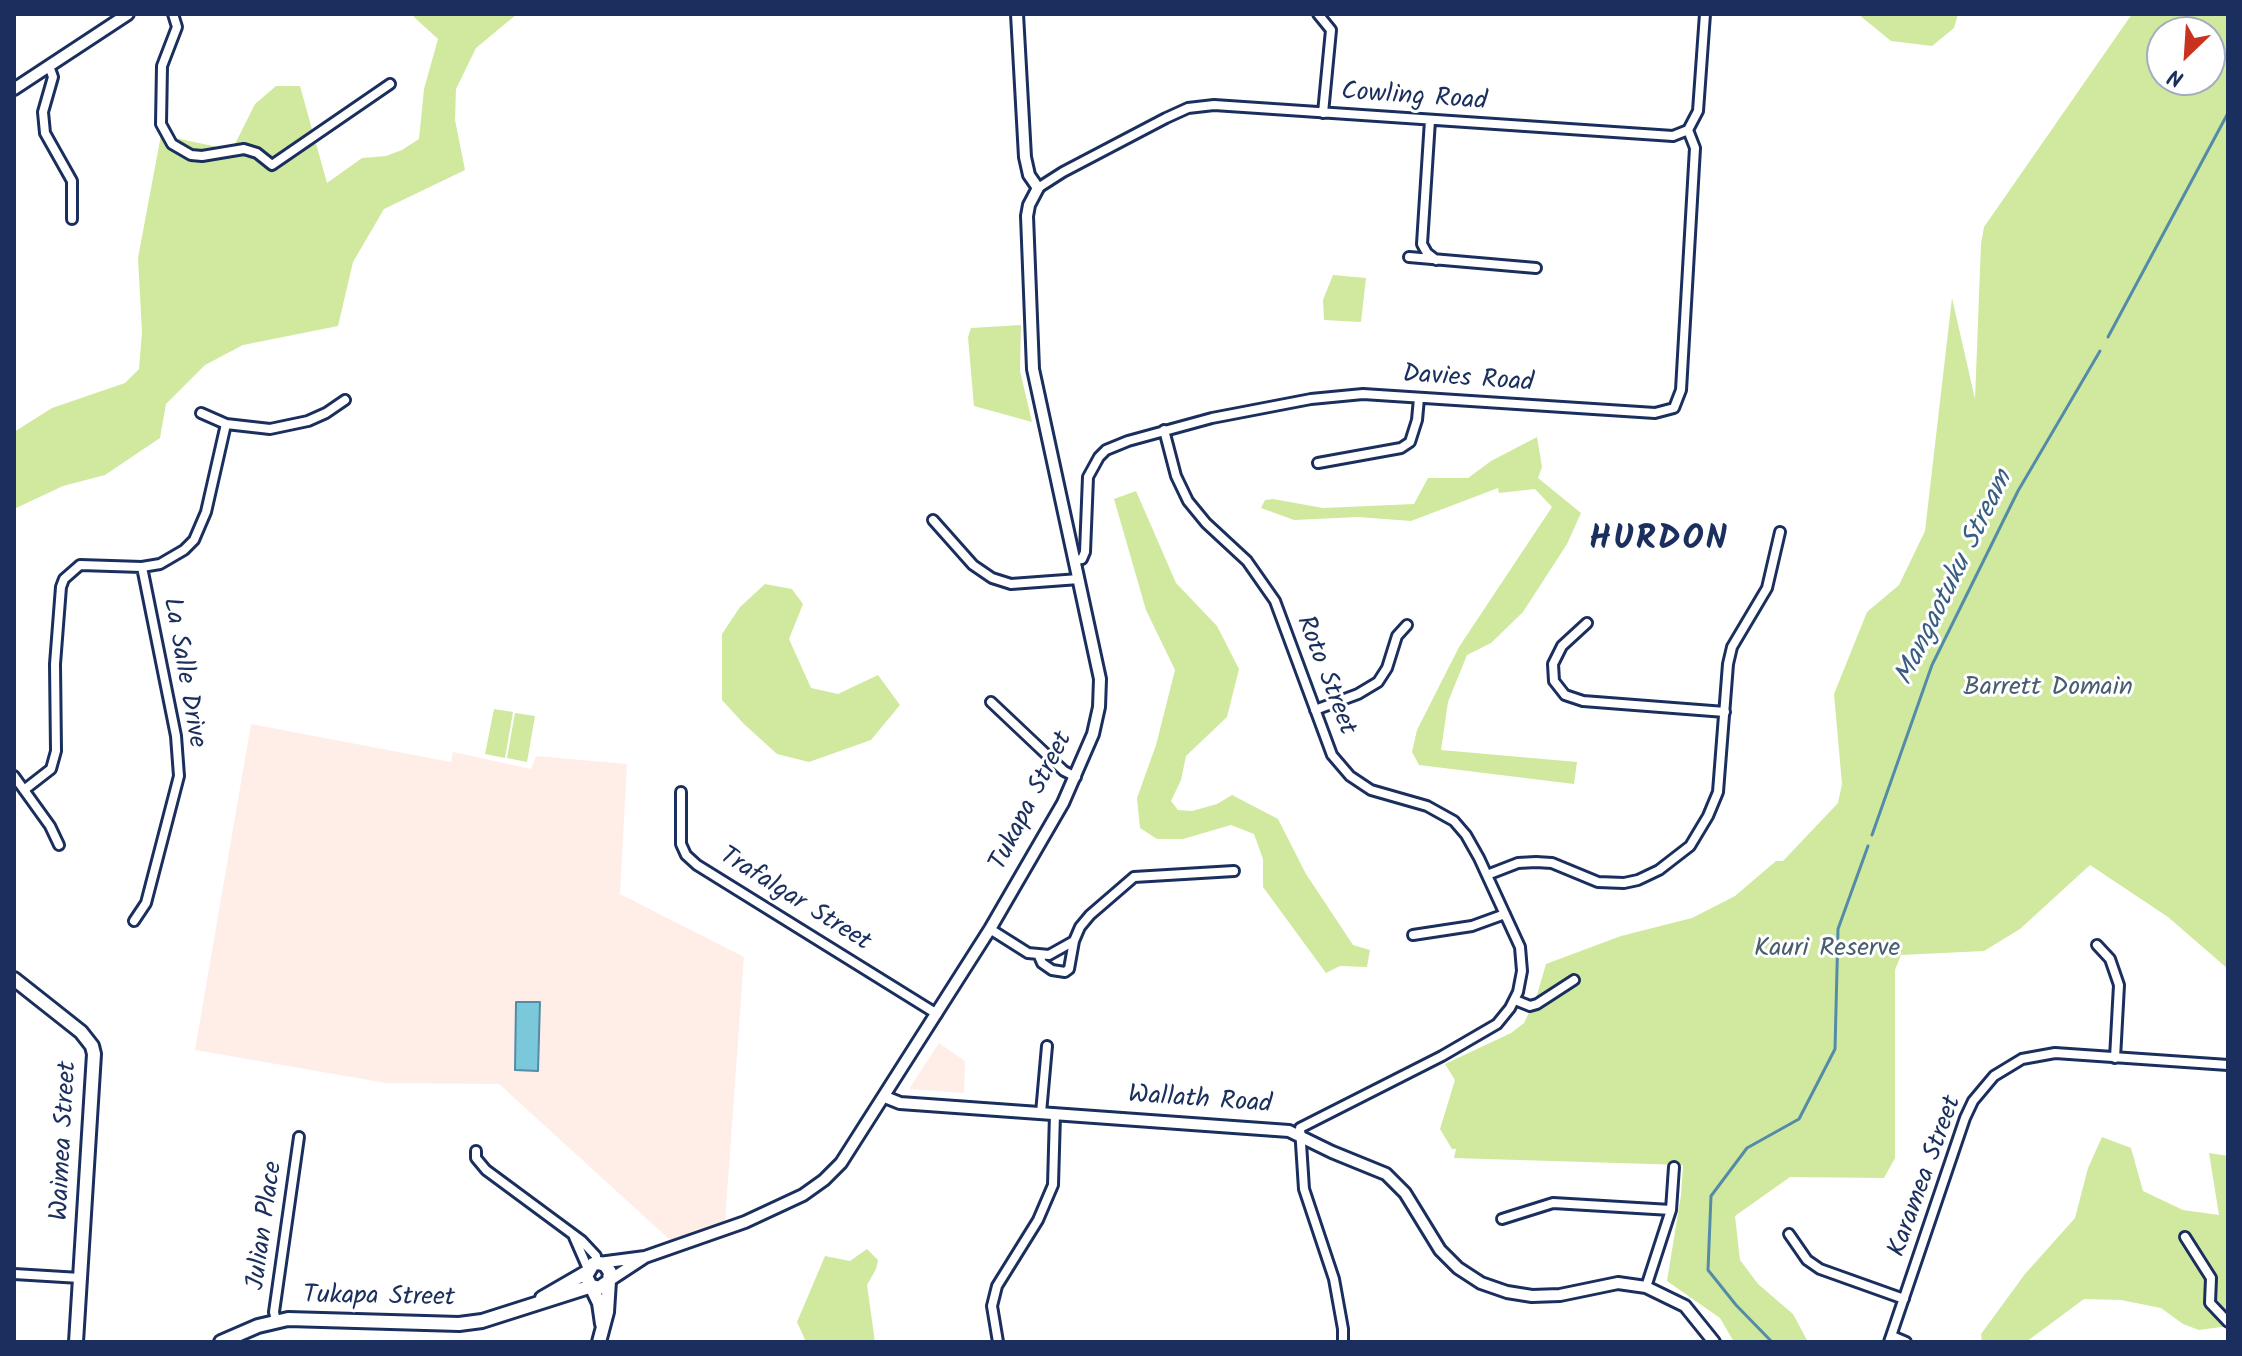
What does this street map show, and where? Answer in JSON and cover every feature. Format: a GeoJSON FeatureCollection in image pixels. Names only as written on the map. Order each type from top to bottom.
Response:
{"type":"FeatureCollection","features":[{"type":"Feature","properties":{"kind":"main road","name":"Waimea Street"},"geometry":{"type":"LineString","coordinates":[[14,979],[81,1032],[88,1039],[94,1054],[76,1342]]}},
{"type":"Feature","properties":{"kind":"main road","name":"Tukapa Street"},"geometry":{"type":"LineString","coordinates":[[537,1303],[592,1267]]}},
{"type":"Feature","properties":{"kind":"main road"},"geometry":{"type":"LineString","coordinates":[[599,1342],[607,1312],[608,1268],[592,1267],[587,1280],[599,1303],[602,1324]]}},
{"type":"Feature","properties":{"kind":"main road"},"geometry":{"type":"LineString","coordinates":[[592,1286],[599,1288],[609,1280]]}},
{"type":"Feature","properties":{"kind":"main road","name":"Tukapa Street"},"geometry":{"type":"LineString","coordinates":[[221,1342],[276,1321],[301,1319],[459,1324],[495,1318],[592,1286]]}},
{"type":"Feature","properties":{"kind":"street"},"geometry":{"type":"LineString","coordinates":[[14,89],[128,14]]}},
{"type":"Feature","properties":{"kind":"street"},"geometry":{"type":"LineString","coordinates":[[173,14],[176,34],[162,66],[160,114],[164,134],[172,144],[191,155],[244,149],[257,153],[272,165],[390,84]]}},
{"type":"Feature","properties":{"kind":"street"},"geometry":{"type":"LineString","coordinates":[[1017,14],[1025,157],[1029,175],[1038,188]]}},
{"type":"Feature","properties":{"kind":"street"},"geometry":{"type":"LineString","coordinates":[[1318,14],[1331,30],[1323,113]]}},
{"type":"Feature","properties":{"kind":"street"},"geometry":{"type":"LineString","coordinates":[[1688,130],[1696,119],[1700,101],[1705,14]]}},
{"type":"Feature","properties":{"kind":"street"},"geometry":{"type":"LineString","coordinates":[[49,66],[53,77],[43,112],[45,133],[72,181],[72,219]]}},
{"type":"Feature","properties":{"kind":"street","name":"Cowling Road"},"geometry":{"type":"LineString","coordinates":[[1038,188],[1188,108],[1214,105],[1663,136],[1688,130]]}},
{"type":"Feature","properties":{"kind":"street"},"geometry":{"type":"LineString","coordinates":[[1430,120],[1422,244],[1436,260]]}},
{"type":"Feature","properties":{"kind":"street","name":"Davies Road"},"geometry":{"type":"LineString","coordinates":[[1075,560],[1082,559],[1086,545],[1087,489],[1092,467],[1106,450],[1164,430],[1338,395],[1655,413],[1674,408],[1681,390],[1695,148],[1688,130]]}},
{"type":"Feature","properties":{"kind":"street","name":"Tukapa Street"},"geometry":{"type":"LineString","coordinates":[[592,1267],[645,1257],[745,1222],[803,1195],[841,1163],[990,929],[1076,777],[1093,734],[1100,693],[1096,653],[1033,369],[1027,216],[1038,188]]}},
{"type":"Feature","properties":{"kind":"street"},"geometry":{"type":"LineString","coordinates":[[1409,257],[1536,268]]}},
{"type":"Feature","properties":{"kind":"street"},"geometry":{"type":"LineString","coordinates":[[1318,463],[1401,448],[1410,442],[1417,420],[1419,398]]}},
{"type":"Feature","properties":{"kind":"street"},"geometry":{"type":"LineString","coordinates":[[201,413],[226,424],[258,429],[290,427],[326,413],[345,400]]}},
{"type":"Feature","properties":{"kind":"street"},"geometry":{"type":"LineString","coordinates":[[24,790],[51,769],[56,751],[55,664],[64,579],[80,565],[142,567],[160,564],[194,540],[206,512],[226,424]]}},
{"type":"Feature","properties":{"kind":"street","name":"Roto Street"},"geometry":{"type":"LineString","coordinates":[[1164,430],[1176,476],[1188,501],[1206,523],[1247,561],[1275,601],[1332,755],[1350,776],[1371,790],[1427,806],[1454,821],[1466,835],[1515,934],[1522,960],[1515,1000]]}},
{"type":"Feature","properties":{"kind":"street"},"geometry":{"type":"LineString","coordinates":[[933,520],[973,565],[992,578],[1011,584],[1079,579]]}},
{"type":"Feature","properties":{"kind":"street"},"geometry":{"type":"LineString","coordinates":[[1487,875],[1518,863],[1536,862],[1552,863],[1598,882],[1624,883],[1650,875],[1670,864],[1697,836],[1713,805],[1720,779],[1728,664],[1732,647],[1767,588],[1780,532]]}},
{"type":"Feature","properties":{"kind":"street","name":"La Salle Drive"},"geometry":{"type":"LineString","coordinates":[[134,921],[146,903],[179,776],[176,736],[142,567]]}},
{"type":"Feature","properties":{"kind":"street"},"geometry":{"type":"LineString","coordinates":[[1587,623],[1562,646],[1553,664],[1554,681],[1565,695],[1583,701],[1725,712]]}},
{"type":"Feature","properties":{"kind":"street"},"geometry":{"type":"LineString","coordinates":[[1315,710],[1358,694],[1378,682],[1387,668],[1397,636],[1407,625]]}},
{"type":"Feature","properties":{"kind":"street"},"geometry":{"type":"LineString","coordinates":[[991,702],[1064,771],[1076,777]]}},
{"type":"Feature","properties":{"kind":"street"},"geometry":{"type":"LineString","coordinates":[[14,776],[50,826],[59,845]]}},
{"type":"Feature","properties":{"kind":"street","name":"Trafalgar Street"},"geometry":{"type":"LineString","coordinates":[[681,792],[681,844],[686,855],[697,865],[937,1014]]}},
{"type":"Feature","properties":{"kind":"street"},"geometry":{"type":"LineString","coordinates":[[1039,956],[1042,963],[1052,970],[1065,972],[1069,969],[1080,927],[1134,877],[1234,871]]}},
{"type":"Feature","properties":{"kind":"street"},"geometry":{"type":"LineString","coordinates":[[1413,935],[1472,926],[1505,914]]}},
{"type":"Feature","properties":{"kind":"street"},"geometry":{"type":"LineString","coordinates":[[990,929],[1028,953],[1039,956],[1057,952],[1074,941]]}},
{"type":"Feature","properties":{"kind":"street"},"geometry":{"type":"LineString","coordinates":[[2097,945],[2110,959],[2119,985],[2115,1058]]}},
{"type":"Feature","properties":{"kind":"street"},"geometry":{"type":"LineString","coordinates":[[1574,980],[1537,1004],[1530,1006],[1515,1000],[1505,1016],[1488,1031],[1300,1128],[1301,1137],[1386,1174],[1405,1193],[1440,1250],[1470,1276],[1493,1288],[1519,1295],[1546,1296],[1618,1283],[1646,1287],[1685,1306],[1714,1342]]}},
{"type":"Feature","properties":{"kind":"street"},"geometry":{"type":"LineString","coordinates":[[1041,1113],[1047,1046]]}},
{"type":"Feature","properties":{"kind":"street","name":"Karamea Street"},"geometry":{"type":"LineString","coordinates":[[1891,1339],[1965,1118],[1983,1086],[2008,1066],[2036,1055],[2055,1053],[2228,1065]]}},
{"type":"Feature","properties":{"kind":"street","name":"Wallath Road"},"geometry":{"type":"LineString","coordinates":[[885,1097],[900,1103],[1278,1129],[1301,1137],[1304,1189],[1334,1279],[1343,1342]]}},
{"type":"Feature","properties":{"kind":"street"},"geometry":{"type":"LineString","coordinates":[[998,1342],[992,1306],[997,1286],[1038,1220],[1053,1185],[1055,1114]]}},
{"type":"Feature","properties":{"kind":"street","name":"Julian Place"},"geometry":{"type":"LineString","coordinates":[[276,1321],[274,1312],[299,1137]]}},
{"type":"Feature","properties":{"kind":"street"},"geometry":{"type":"LineString","coordinates":[[476,1151],[476,1158],[486,1170],[574,1236],[592,1267]]}},
{"type":"Feature","properties":{"kind":"street"},"geometry":{"type":"LineString","coordinates":[[1646,1287],[1664,1223],[1671,1210],[1674,1167]]}},
{"type":"Feature","properties":{"kind":"street"},"geometry":{"type":"LineString","coordinates":[[1502,1219],[1553,1203],[1671,1210]]}},
{"type":"Feature","properties":{"kind":"street"},"geometry":{"type":"LineString","coordinates":[[1789,1234],[1807,1260],[1820,1269],[1904,1299]]}},
{"type":"Feature","properties":{"kind":"street"},"geometry":{"type":"LineString","coordinates":[[2185,1237],[2211,1278],[2210,1303],[2228,1322]]}},
{"type":"Feature","properties":{"kind":"street","name":"Tukapa Street"},"geometry":{"type":"LineString","coordinates":[[609,1280],[645,1257]]}},
{"type":"Feature","properties":{"kind":"street"},"geometry":{"type":"LineString","coordinates":[[14,1274],[80,1278]]}},
{"type":"Feature","properties":{"kind":"street"},"geometry":{"type":"LineString","coordinates":[[1891,1339],[1906,1342]]}},
{"type":"Feature","properties":{"kind":"shaded area"},"geometry":{"type":"Polygon","coordinates":[[[251,724],[451,762],[453,752],[531,769],[536,756],[627,764],[620,894],[744,957],[725,1223],[670,1240],[499,1084],[386,1083],[195,1050],[251,724]]]}},
{"type":"Feature","properties":{"kind":"shaded area"},"geometry":{"type":"Polygon","coordinates":[[[939,1043],[965,1061],[964,1093],[909,1089],[939,1043]]]}},
{"type":"Feature","properties":{"kind":"green space"},"geometry":{"type":"Polygon","coordinates":[[[414,14],[517,14],[476,48],[456,89],[455,120],[465,170],[384,209],[353,262],[338,326],[243,345],[205,365],[166,404],[160,438],[105,475],[63,486],[14,509],[14,432],[52,408],[125,383],[139,369],[142,332],[138,258],[161,135],[232,150],[255,104],[276,86],[300,86],[327,183],[362,158],[386,156],[402,150],[419,139],[424,89],[438,39],[414,14]]]}},
{"type":"Feature","properties":{"kind":"green space"},"geometry":{"type":"Polygon","coordinates":[[[1858,14],[1958,14],[1954,28],[1932,46],[1891,41],[1858,14]]]}},
{"type":"Feature","properties":{"kind":"green space","name":"Barrett Domain"},"geometry":{"type":"Polygon","coordinates":[[[2132,14],[2228,14],[2228,969],[2168,917],[2090,865],[2020,929],[1984,951],[1901,955],[1895,970],[1895,1158],[1884,1178],[1790,1177],[1735,1216],[1740,1260],[1758,1284],[1793,1314],[1808,1342],[1734,1342],[1720,1318],[1667,1281],[1683,1165],[1454,1158],[1456,1149],[1452,1149],[1440,1129],[1455,1080],[1445,1064],[1511,1033],[1524,1023],[1536,998],[1546,964],[1621,936],[1692,918],[1735,896],[1776,861],[1783,861],[1838,803],[1842,784],[1834,694],[1867,612],[1899,585],[1925,531],[1952,298],[1975,399],[1984,227],[2132,14]]]}},
{"type":"Feature","properties":{"kind":"green space"},"geometry":{"type":"Polygon","coordinates":[[[1333,275],[1366,278],[1361,322],[1324,320],[1323,300],[1333,275]]]}},
{"type":"Feature","properties":{"kind":"green space"},"geometry":{"type":"Polygon","coordinates":[[[1021,325],[1020,371],[1032,422],[974,406],[968,337],[971,328],[1021,325]]]}},
{"type":"Feature","properties":{"kind":"green space"},"geometry":{"type":"Polygon","coordinates":[[[1537,437],[1542,467],[1538,478],[1581,513],[1567,544],[1523,612],[1491,643],[1467,655],[1448,702],[1441,750],[1577,762],[1574,784],[1419,765],[1412,752],[1417,730],[1459,647],[1552,507],[1535,489],[1499,493],[1498,488],[1411,521],[1358,517],[1294,520],[1261,508],[1265,500],[1273,499],[1323,508],[1414,504],[1428,478],[1468,478],[1491,461],[1537,437]]]}},
{"type":"Feature","properties":{"kind":"green space"},"geometry":{"type":"Polygon","coordinates":[[[1136,491],[1176,583],[1217,626],[1239,669],[1227,717],[1186,756],[1181,780],[1171,801],[1178,810],[1192,811],[1217,804],[1232,795],[1278,819],[1306,874],[1353,945],[1370,950],[1367,967],[1340,966],[1326,973],[1263,887],[1263,859],[1254,834],[1231,825],[1183,839],[1157,839],[1140,828],[1137,798],[1156,745],[1175,670],[1146,610],[1114,499],[1136,491]]]}},
{"type":"Feature","properties":{"kind":"green space"},"geometry":{"type":"Polygon","coordinates":[[[765,584],[792,589],[803,604],[789,639],[811,688],[838,694],[878,675],[900,705],[871,740],[809,762],[777,754],[722,700],[722,634],[740,607],[765,584]]]}},
{"type":"Feature","properties":{"kind":"green space"},"geometry":{"type":"Polygon","coordinates":[[[494,709],[513,712],[505,758],[485,754],[494,709]]]}},
{"type":"Feature","properties":{"kind":"green space"},"geometry":{"type":"Polygon","coordinates":[[[515,713],[535,716],[527,762],[507,758],[515,713]]]}},
{"type":"Feature","properties":{"kind":"green space"},"geometry":{"type":"Polygon","coordinates":[[[2102,1137],[2131,1148],[2143,1191],[2183,1210],[2219,1215],[2209,1153],[2228,1156],[2228,1326],[2199,1330],[2183,1324],[2161,1308],[2121,1300],[2084,1299],[2026,1342],[1982,1342],[1981,1334],[2025,1274],[2075,1218],[2088,1168],[2102,1137]]]}},
{"type":"Feature","properties":{"kind":"green space"},"geometry":{"type":"Polygon","coordinates":[[[867,1249],[878,1260],[867,1285],[875,1342],[806,1342],[797,1322],[825,1256],[850,1261],[867,1249]]]}},
{"type":"Feature","properties":{"kind":"water"},"geometry":{"type":"Polygon","coordinates":[[[516,1002],[540,1002],[538,1071],[515,1070],[516,1002]]]}},
{"type":"Feature","properties":{"kind":"waterway","name":"Mangaotuku Stream"},"geometry":{"type":"LineString","coordinates":[[2108,337],[2228,113]]}},
{"type":"Feature","properties":{"kind":"waterway","name":"Mangaotuku Stream"},"geometry":{"type":"LineString","coordinates":[[1872,835],[1932,665],[2018,491],[2100,351]]}},
{"type":"Feature","properties":{"kind":"waterway","name":"Mangaotuku Stream"},"geometry":{"type":"LineString","coordinates":[[1772,1342],[1708,1270],[1711,1196],[1747,1148],[1799,1119],[1835,1049],[1838,929],[1868,846]]}},
{"type":"Feature","properties":{"kind":"district","name":"HURDON"},"geometry":{"type":"Point","coordinates":[1659,542]}},
{"type":"Feature","properties":{"kind":"park label","name":"Kauri Reserve"},"geometry":{"type":"Point","coordinates":[1827,951]}}]}
